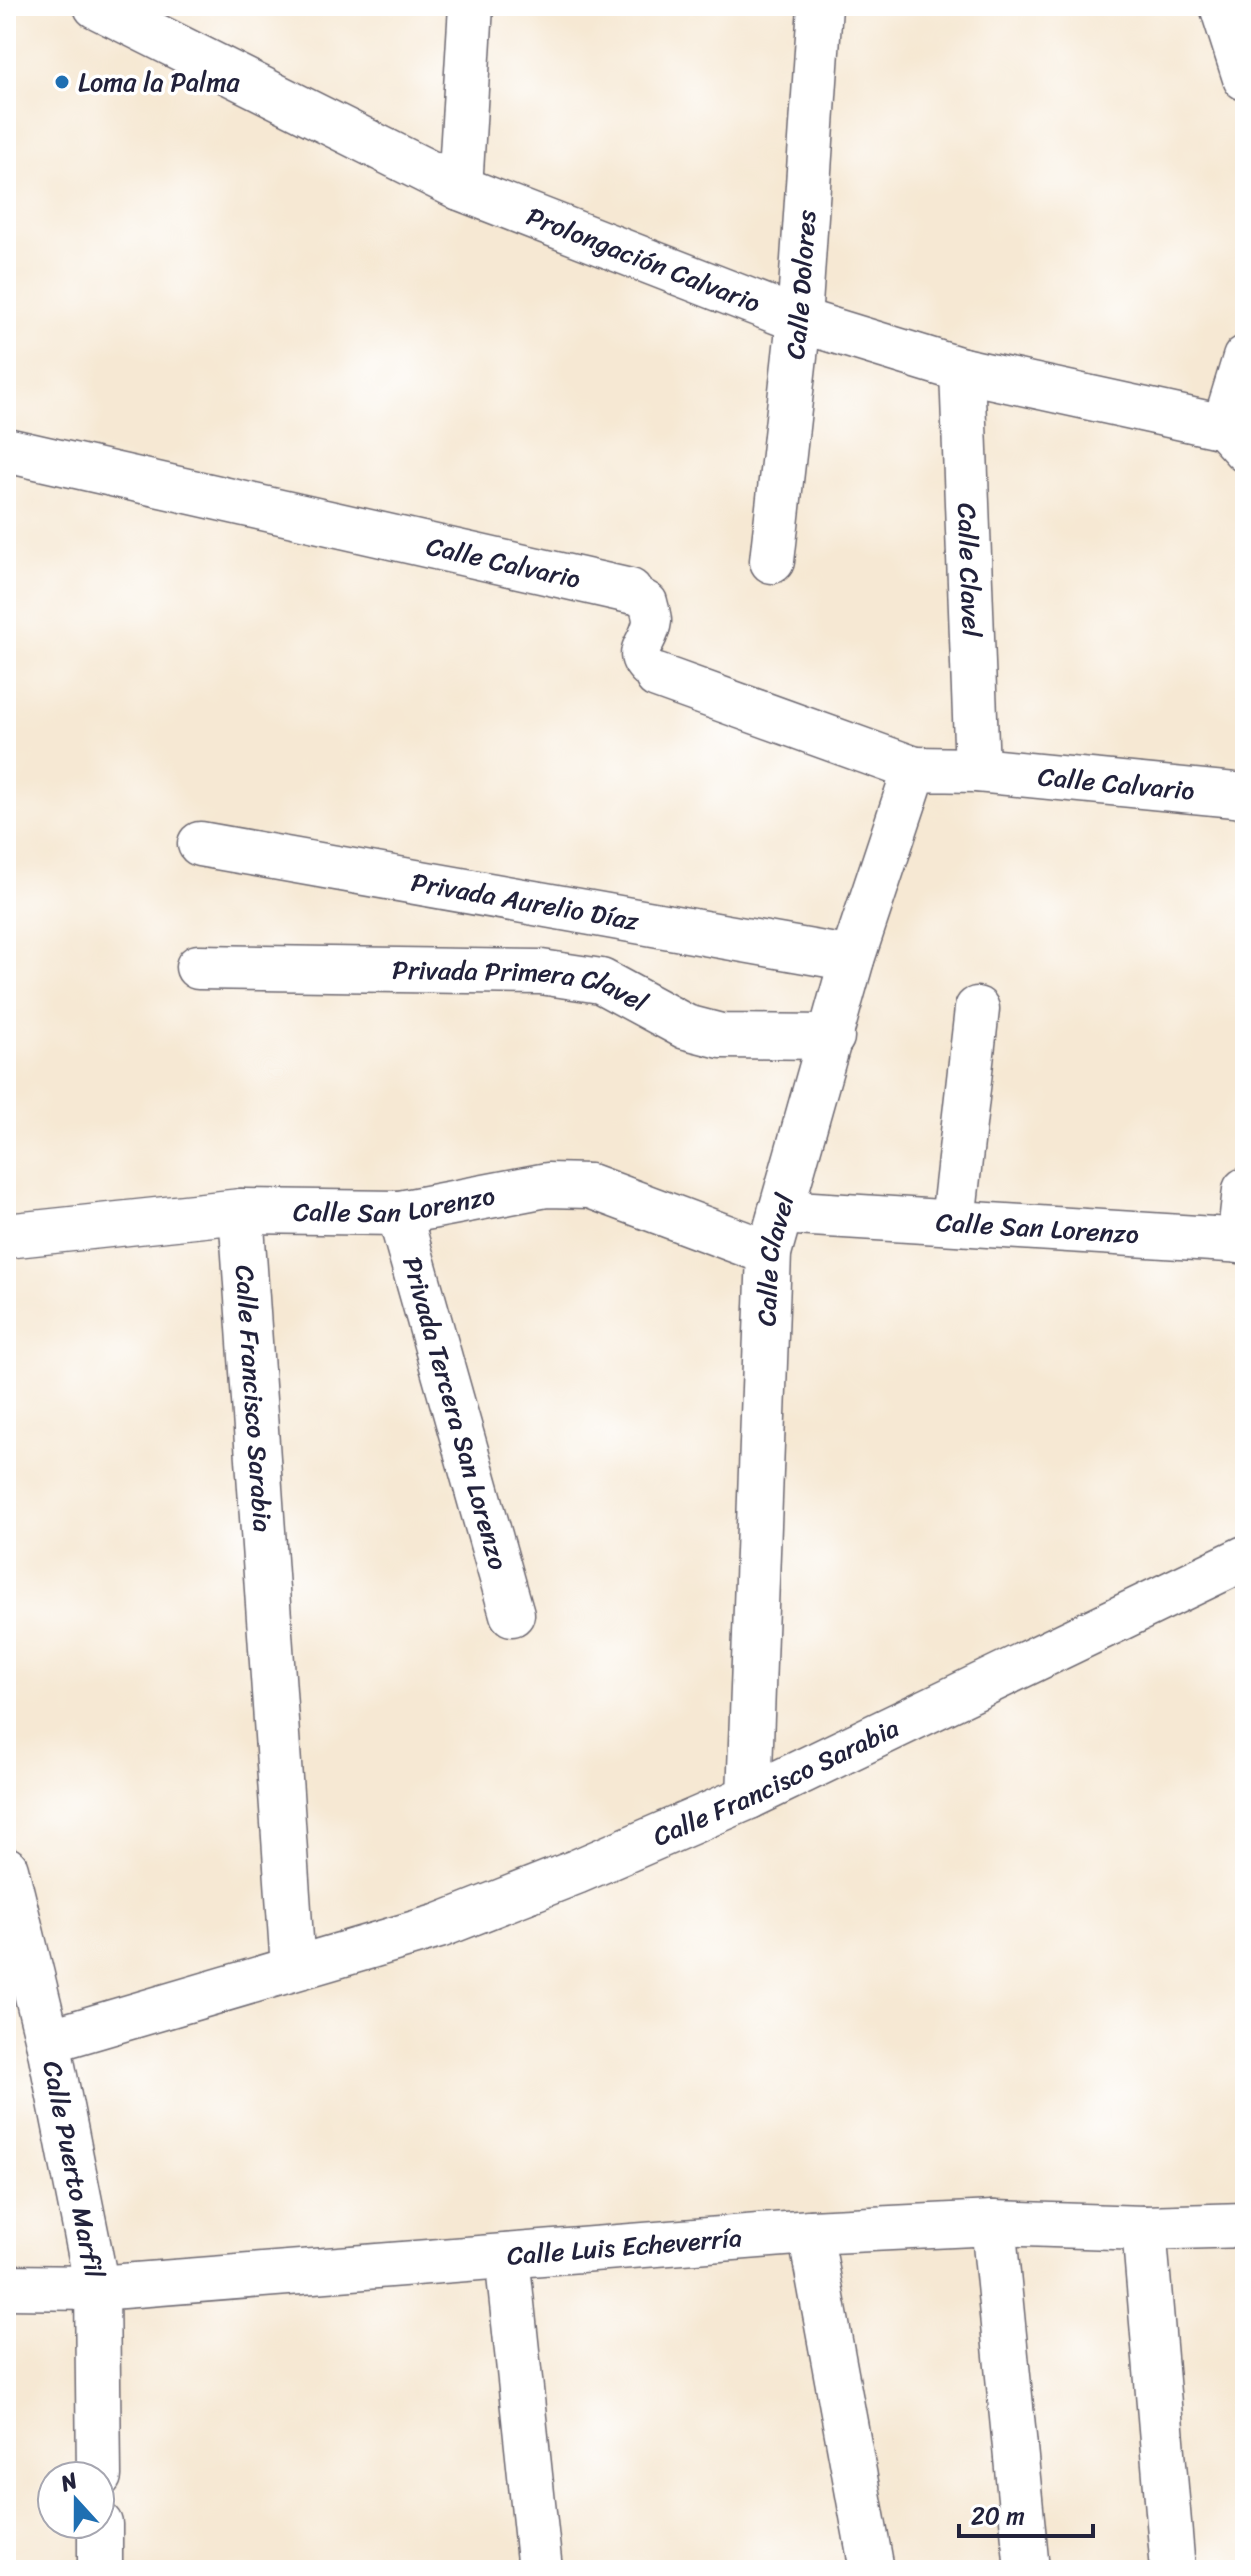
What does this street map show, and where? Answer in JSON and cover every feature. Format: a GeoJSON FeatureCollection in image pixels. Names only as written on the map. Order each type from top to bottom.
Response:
{"type":"FeatureCollection","features":[{"type":"Feature","properties":{"kind":"street","name":"Prolongación Calvario"},"geometry":{"type":"LineString","coordinates":[[96,6],[150,19],[460,188],[799,320],[962,370],[1234,438]]}},
{"type":"Feature","properties":{"kind":"street"},"geometry":{"type":"LineString","coordinates":[[460,188],[471,6]]}},
{"type":"Feature","properties":{"kind":"street","name":"Calle Dolores"},"geometry":{"type":"LineString","coordinates":[[772,561],[799,320],[820,6]]}},
{"type":"Feature","properties":{"kind":"street"},"geometry":{"type":"LineString","coordinates":[[1222,6],[1245,78]]}},
{"type":"Feature","properties":{"kind":"street"},"geometry":{"type":"LineString","coordinates":[[1234,438],[1245,358]]}},
{"type":"Feature","properties":{"kind":"street","name":"Calle Clavel"},"geometry":{"type":"LineString","coordinates":[[749,1797],[775,1232],[852,959],[944,769],[962,370]]}},
{"type":"Feature","properties":{"kind":"street","name":"Calle Calvario"},"geometry":{"type":"LineString","coordinates":[[6,450],[630,591],[648,602],[652,621],[639,651],[643,667],[657,676],[944,769],[1245,796]]}},
{"type":"Feature","properties":{"kind":"street","name":"Privada Aurelio Díaz"},"geometry":{"type":"LineString","coordinates":[[200,844],[852,959]]}},
{"type":"Feature","properties":{"kind":"street","name":"Privada Primera Clavel"},"geometry":{"type":"LineString","coordinates":[[198,967],[541,972],[601,981],[686,1027],[721,1036],[832,1037]]}},
{"type":"Feature","properties":{"kind":"street"},"geometry":{"type":"LineString","coordinates":[[953,1221],[977,1009]]}},
{"type":"Feature","properties":{"kind":"street","name":"Calle San Lorenzo"},"geometry":{"type":"LineString","coordinates":[[6,1236],[241,1211],[399,1213],[547,1185],[590,1186],[775,1232],[953,1221],[1242,1241]]}},
{"type":"Feature","properties":{"kind":"street"},"geometry":{"type":"LineString","coordinates":[[1242,1241],[1245,1190]]}},
{"type":"Feature","properties":{"kind":"street","name":"Calle Francisco Sarabia"},"geometry":{"type":"LineString","coordinates":[[241,1211],[293,1968]]}},
{"type":"Feature","properties":{"kind":"street","name":"Privada Tercera San Lorenzo"},"geometry":{"type":"LineString","coordinates":[[399,1213],[512,1614]]}},
{"type":"Feature","properties":{"kind":"street","name":"Calle Francisco Sarabia"},"geometry":{"type":"LineString","coordinates":[[48,2041],[439,1926],[576,1872],[749,1797],[1245,1558]]}},
{"type":"Feature","properties":{"kind":"street","name":"Calle Puerto Marfil"},"geometry":{"type":"LineString","coordinates":[[6,1869],[48,2041],[97,2288],[99,2460]]}},
{"type":"Feature","properties":{"kind":"street"},"geometry":{"type":"LineString","coordinates":[[993,2223],[1027,2570]]}},
{"type":"Feature","properties":{"kind":"street","name":"Calle Luis Echeverría"},"geometry":{"type":"LineString","coordinates":[[6,2287],[97,2288],[810,2232],[993,2223],[1144,2228],[1245,2225]]}},
{"type":"Feature","properties":{"kind":"street"},"geometry":{"type":"LineString","coordinates":[[1144,2228],[1173,2570]]}},
{"type":"Feature","properties":{"kind":"street"},"geometry":{"type":"LineString","coordinates":[[810,2232],[872,2570]]}},
{"type":"Feature","properties":{"kind":"street"},"geometry":{"type":"LineString","coordinates":[[507,2256],[540,2570]]}},
{"type":"Feature","properties":{"kind":"street"},"geometry":{"type":"LineString","coordinates":[[100,2540],[100,2570]]}},
{"type":"Feature","properties":{"kind":"place","name":"Loma la Palma"},"geometry":{"type":"Point","coordinates":[62,82]}}]}
